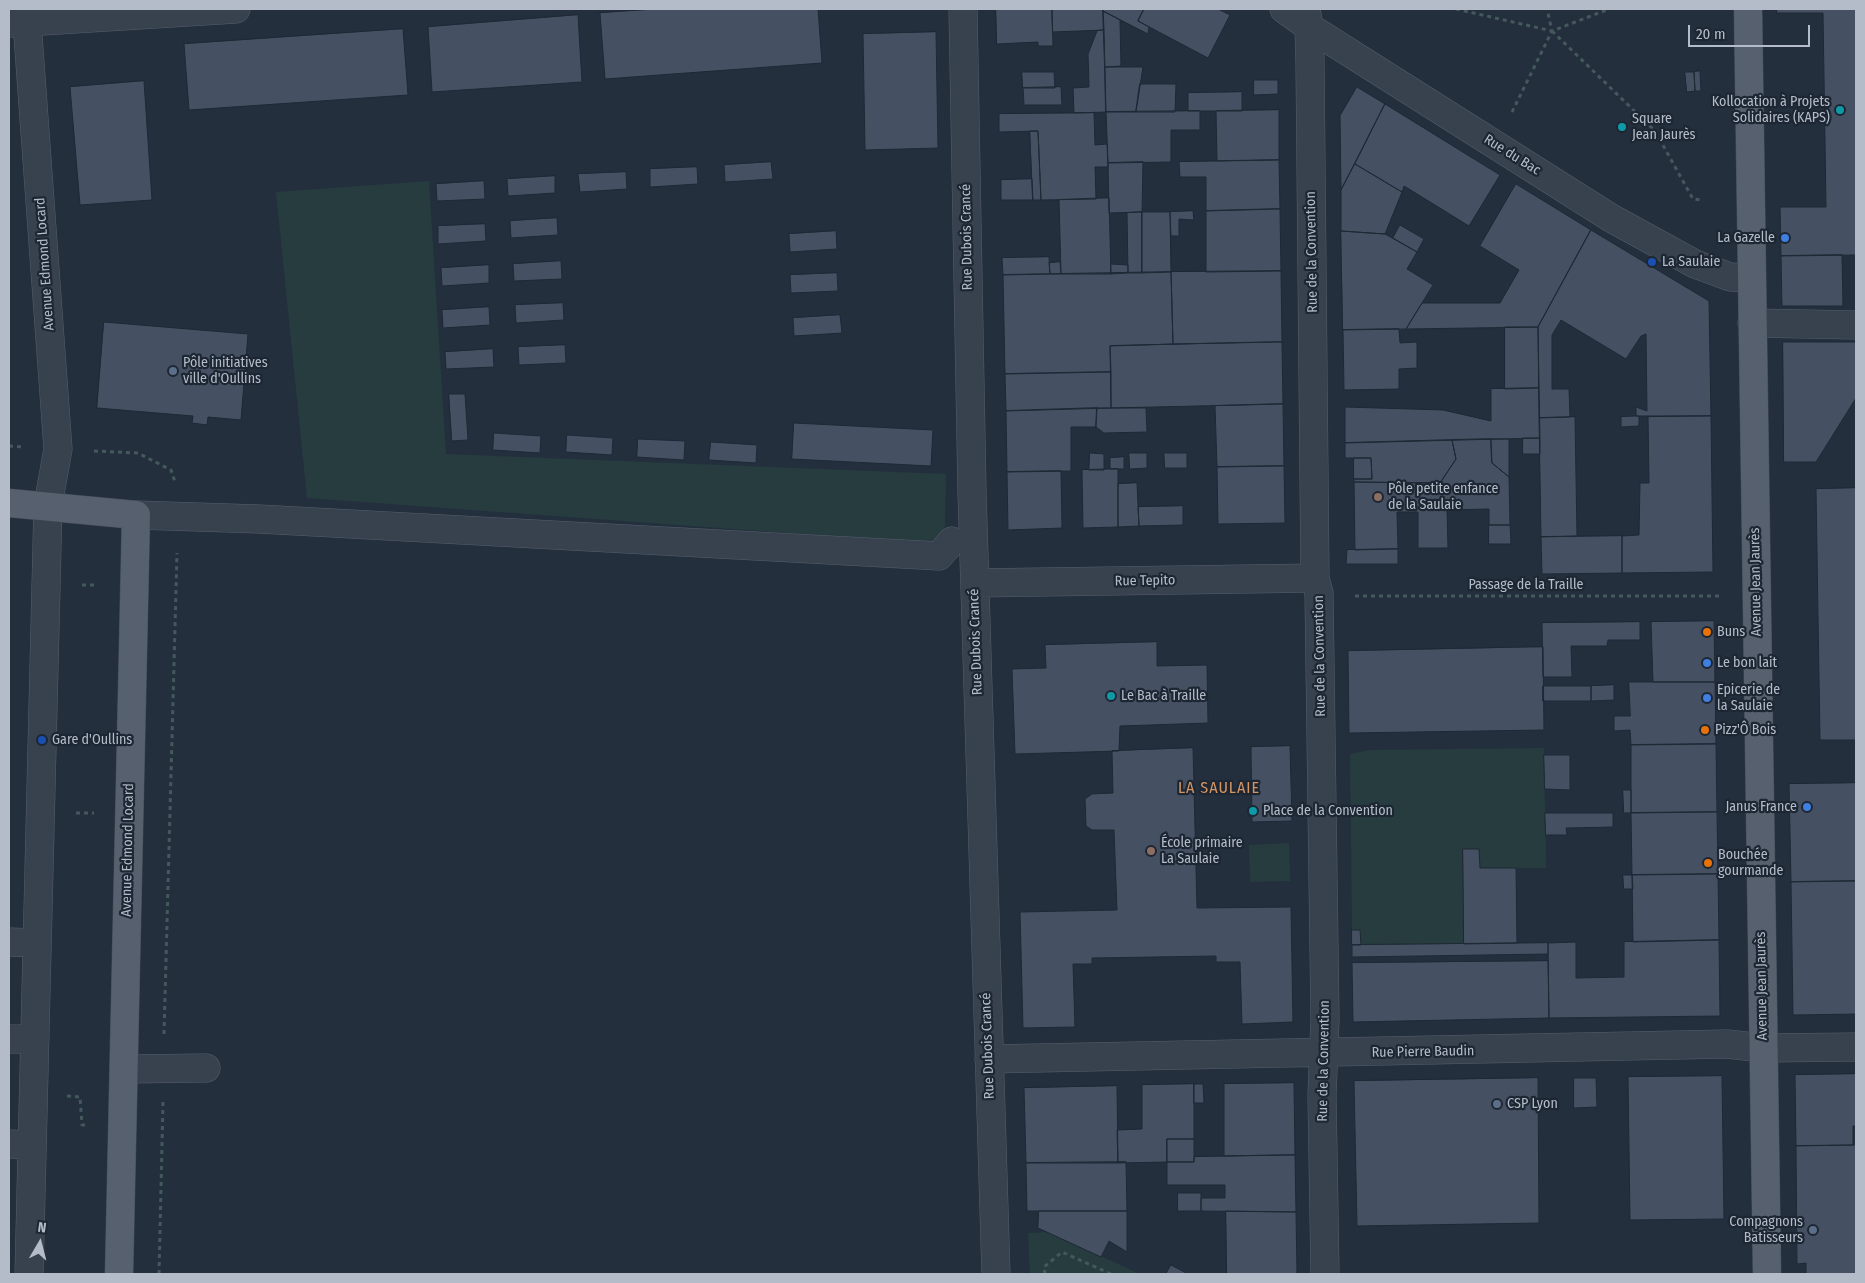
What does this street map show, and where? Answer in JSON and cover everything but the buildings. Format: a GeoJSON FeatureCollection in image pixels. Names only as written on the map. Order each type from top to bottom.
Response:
{"type":"FeatureCollection","features":[{"type":"Feature","properties":{"kind":"main road","name":"Avenue Jean Jaurès"},"geometry":{"type":"LineString","coordinates":[[1748,9],[1767,1274]]}},
{"type":"Feature","properties":{"kind":"main road"},"geometry":{"type":"LineString","coordinates":[[9,503],[48,505],[136,515]]}},
{"type":"Feature","properties":{"kind":"main road","name":"Avenue Edmond Locard"},"geometry":{"type":"LineString","coordinates":[[119,1274],[136,515]]}},
{"type":"Feature","properties":{"kind":"street"},"geometry":{"type":"LineString","coordinates":[[18,23],[236,9]]}},
{"type":"Feature","properties":{"kind":"street","name":"Rue Dubois Crancé"},"geometry":{"type":"LineString","coordinates":[[963,9],[974,583],[996,1274]]}},
{"type":"Feature","properties":{"kind":"street","name":"Rue du Bac"},"geometry":{"type":"LineString","coordinates":[[1284,9],[1308,18],[1611,218],[1695,264],[1730,277],[1751,278]]}},
{"type":"Feature","properties":{"kind":"street","name":"Rue de la Convention"},"geometry":{"type":"LineString","coordinates":[[1308,18],[1315,578],[1319,593],[1325,1019],[1322,1095],[1325,1274]]}},
{"type":"Feature","properties":{"kind":"street","name":"Avenue Edmond Locard"},"geometry":{"type":"LineString","coordinates":[[18,23],[58,449],[48,505],[37,943],[22,1039],[19,1246],[29,1274]]}},
{"type":"Feature","properties":{"kind":"street"},"geometry":{"type":"LineString","coordinates":[[1752,323],[1856,325]]}},
{"type":"Feature","properties":{"kind":"street"},"geometry":{"type":"LineString","coordinates":[[136,515],[279,520],[939,556],[952,541]]}},
{"type":"Feature","properties":{"kind":"street","name":"Rue Tepito"},"geometry":{"type":"LineString","coordinates":[[974,583],[1315,578]]}},
{"type":"Feature","properties":{"kind":"street"},"geometry":{"type":"LineString","coordinates":[[9,942],[37,943]]}},
{"type":"Feature","properties":{"kind":"street","name":"Rue Pierre Baudin"},"geometry":{"type":"LineString","coordinates":[[989,1060],[1728,1044],[1763,1048],[1856,1047]]}},
{"type":"Feature","properties":{"kind":"street"},"geometry":{"type":"LineString","coordinates":[[124,1069],[206,1068]]}},
{"type":"Feature","properties":{"kind":"path"},"geometry":{"type":"LineString","coordinates":[[1456,9],[1552,31],[1609,9]]}},
{"type":"Feature","properties":{"kind":"path"},"geometry":{"type":"LineString","coordinates":[[1546,9],[1552,31],[1655,131],[1692,200],[1703,200]]}},
{"type":"Feature","properties":{"kind":"path"},"geometry":{"type":"LineString","coordinates":[[1512,112],[1552,31]]}},
{"type":"Feature","properties":{"kind":"path"},"geometry":{"type":"LineString","coordinates":[[75,585],[100,585]]}},
{"type":"Feature","properties":{"kind":"path","name":"Passage de la Traille"},"geometry":{"type":"LineString","coordinates":[[1352,596],[1756,597]]}},
{"type":"Feature","properties":{"kind":"path"},"geometry":{"type":"LineString","coordinates":[[71,813],[103,814]]}},
{"type":"Feature","properties":{"kind":"path"},"geometry":{"type":"LineString","coordinates":[[64,1095],[80,1097],[82,1125],[97,1125]]}},
{"type":"Feature","properties":{"kind":"path"},"geometry":{"type":"LineString","coordinates":[[1045,1274],[1044,1267],[1062,1252],[1111,1274]]}},
{"type":"Feature","properties":{"kind":"green space"},"geometry":{"type":"Polygon","coordinates":[[[429,181],[446,454],[946,474],[945,525],[939,544],[307,498],[276,192],[429,181]]]}},
{"type":"Feature","properties":{"kind":"green space"},"geometry":{"type":"Polygon","coordinates":[[[1544,748],[1546,868],[1480,868],[1479,849],[1463,849],[1464,944],[1361,945],[1352,930],[1350,754],[1370,750],[1544,748]]]}},
{"type":"Feature","properties":{"kind":"green space"},"geometry":{"type":"Polygon","coordinates":[[[1289,843],[1290,881],[1250,882],[1249,845],[1289,843]]]}},
{"type":"Feature","properties":{"kind":"green space"},"geometry":{"type":"Polygon","coordinates":[[[1048,1232],[1140,1274],[1030,1274],[1028,1233],[1048,1232]]]}},
{"type":"Feature","properties":{"kind":"place","name":"Kollocation à Projets Solidaires (KAPS)"},"geometry":{"type":"Point","coordinates":[1840,110]}},
{"type":"Feature","properties":{"kind":"place","name":"Square Jean Jaurès"},"geometry":{"type":"Point","coordinates":[1622,127]}},
{"type":"Feature","properties":{"kind":"place","name":"La Gazelle"},"geometry":{"type":"Point","coordinates":[1785,238]}},
{"type":"Feature","properties":{"kind":"place","name":"La Saulaie"},"geometry":{"type":"Point","coordinates":[1652,262]}},
{"type":"Feature","properties":{"kind":"place","name":"Pôle initiatives ville d'Oullins"},"geometry":{"type":"Point","coordinates":[173,371]}},
{"type":"Feature","properties":{"kind":"place","name":"Pôle petite enfance de la Saulaie"},"geometry":{"type":"Point","coordinates":[1378,497]}},
{"type":"Feature","properties":{"kind":"place","name":"Buns"},"geometry":{"type":"Point","coordinates":[1707,632]}},
{"type":"Feature","properties":{"kind":"place","name":"Le bon lait"},"geometry":{"type":"Point","coordinates":[1707,663]}},
{"type":"Feature","properties":{"kind":"place","name":"Le Bac à Traille"},"geometry":{"type":"Point","coordinates":[1111,696]}},
{"type":"Feature","properties":{"kind":"place","name":"Epicerie de la Saulaie"},"geometry":{"type":"Point","coordinates":[1707,698]}},
{"type":"Feature","properties":{"kind":"place","name":"Pizz'Ô Bois"},"geometry":{"type":"Point","coordinates":[1705,730]}},
{"type":"Feature","properties":{"kind":"place","name":"Gare d'Oullins"},"geometry":{"type":"Point","coordinates":[42,740]}},
{"type":"Feature","properties":{"kind":"place","name":"Janus France"},"geometry":{"type":"Point","coordinates":[1807,807]}},
{"type":"Feature","properties":{"kind":"place","name":"Place de la Convention"},"geometry":{"type":"Point","coordinates":[1253,811]}},
{"type":"Feature","properties":{"kind":"place","name":"École primaire La Saulaie"},"geometry":{"type":"Point","coordinates":[1151,851]}},
{"type":"Feature","properties":{"kind":"place","name":"Bouchée gourmande"},"geometry":{"type":"Point","coordinates":[1708,863]}},
{"type":"Feature","properties":{"kind":"place","name":"CSP Lyon"},"geometry":{"type":"Point","coordinates":[1497,1104]}},
{"type":"Feature","properties":{"kind":"place","name":"Compagnons Batisseurs"},"geometry":{"type":"Point","coordinates":[1813,1230]}},
{"type":"Feature","properties":{"kind":"district","name":"LA SAULAIE"},"geometry":{"type":"Point","coordinates":[1219,789]}}]}
